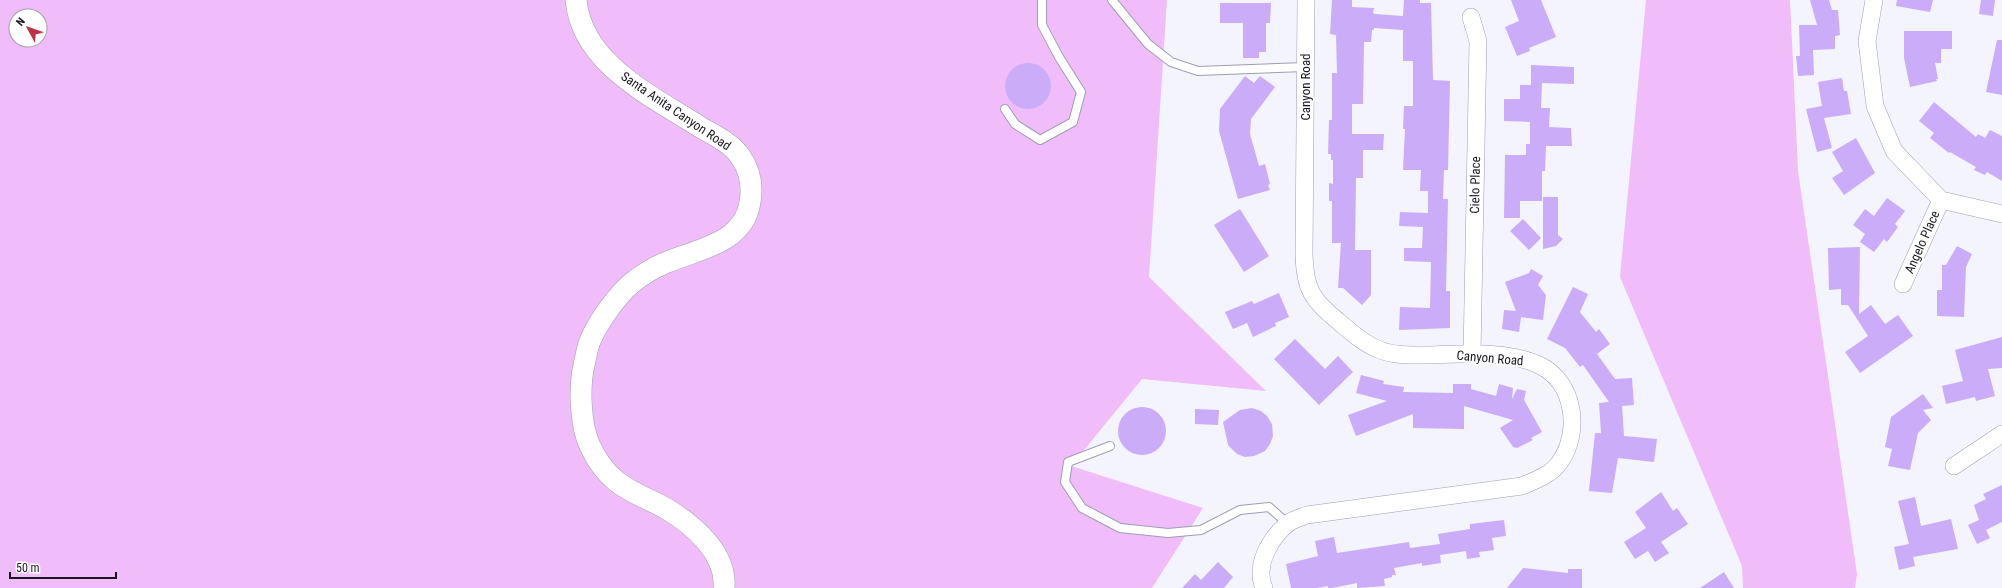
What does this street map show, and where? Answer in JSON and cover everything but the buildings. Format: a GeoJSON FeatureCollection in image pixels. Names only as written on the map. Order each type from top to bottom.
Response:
{"type":"FeatureCollection","features":[{"type":"Feature","properties":{"kind":"street","name":"Santa Anita Canyon Road"},"geometry":{"type":"LineString","coordinates":[[576,0],[578,13],[591,44],[614,69],[645,92],[726,142],[739,154],[748,170],[752,187],[750,205],[743,221],[731,235],[716,244],[663,263],[633,282],[609,308],[590,341],[581,378],[586,433],[589,444],[600,465],[617,482],[667,510],[693,528],[714,551],[721,566],[724,588]]}},
{"type":"Feature","properties":{"kind":"street","name":"Canyon Road"},"geometry":{"type":"LineString","coordinates":[[1264,588],[1262,583],[1262,566],[1267,548],[1277,533],[1288,524],[1307,515],[1522,486],[1543,478],[1559,463],[1570,443],[1573,421],[1569,399],[1557,380],[1540,366],[1519,358],[1472,354],[1402,355],[1381,351],[1361,340],[1320,307],[1310,291],[1305,273],[1304,255],[1306,0]]}},
{"type":"Feature","properties":{"kind":"street"},"geometry":{"type":"LineString","coordinates":[[1874,0],[1867,41],[1875,106],[1894,151],[1941,200],[2002,214]]}},
{"type":"Feature","properties":{"kind":"street","name":"Cielo Place"},"geometry":{"type":"LineString","coordinates":[[1471,17],[1478,41],[1472,354]]}},
{"type":"Feature","properties":{"kind":"street","name":"Angelo Place"},"geometry":{"type":"LineString","coordinates":[[1903,284],[1941,200]]}},
{"type":"Feature","properties":{"kind":"street"},"geometry":{"type":"LineString","coordinates":[[1954,466],[2002,434]]}},
{"type":"Feature","properties":{"kind":"lane"},"geometry":{"type":"LineString","coordinates":[[1006,108],[1015,124],[1040,140],[1073,122],[1081,92],[1059,57],[1042,25],[1042,0]]}},
{"type":"Feature","properties":{"kind":"lane"},"geometry":{"type":"LineString","coordinates":[[1112,0],[1148,44],[1171,62],[1198,71],[1305,67]]}},
{"type":"Feature","properties":{"kind":"lane"},"geometry":{"type":"LineString","coordinates":[[1110,446],[1068,462],[1065,482],[1082,508],[1120,528],[1168,533],[1201,530],[1240,510],[1269,507],[1288,524]]}},
{"type":"Feature","properties":{"kind":"shaded area"},"geometry":{"type":"Polygon","coordinates":[[[0,0],[1167,0],[1149,277],[1266,391],[1142,379],[1071,466],[1203,508],[1152,588],[0,588],[0,0]]]}},
{"type":"Feature","properties":{"kind":"shaded area"},"geometry":{"type":"Polygon","coordinates":[[[1646,0],[1790,0],[1798,171],[1857,574],[1855,588],[1743,588],[1742,566],[1620,277],[1646,0]]]}}]}
